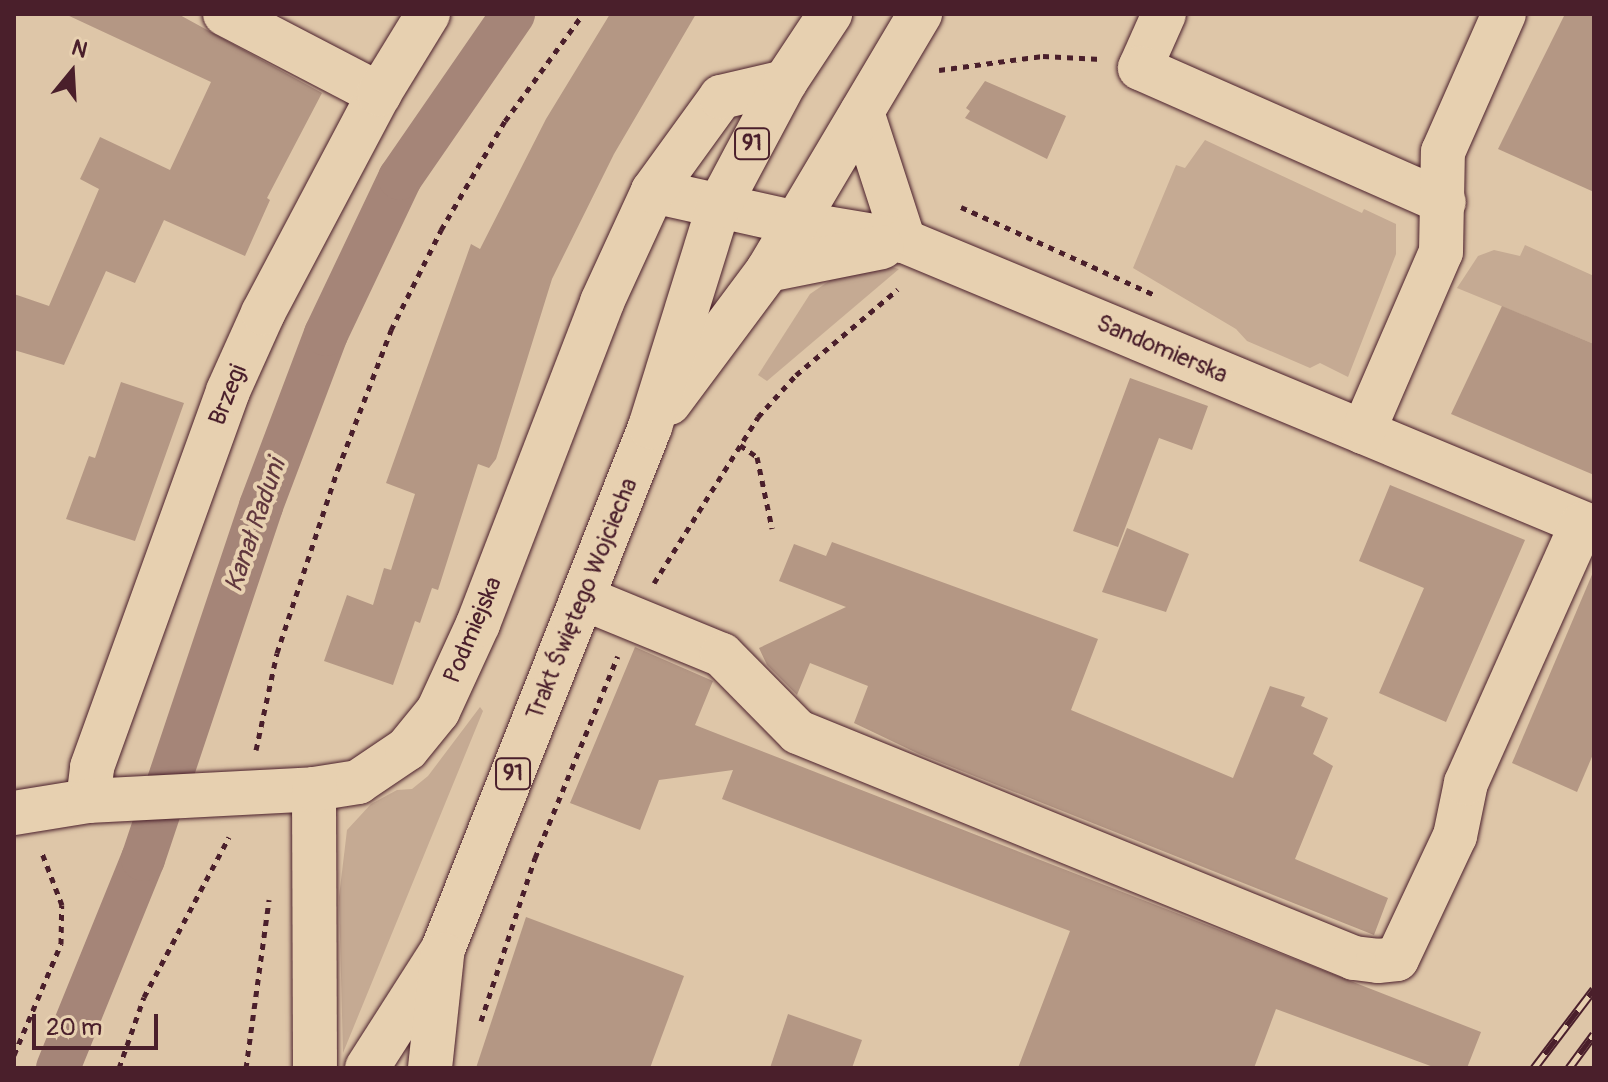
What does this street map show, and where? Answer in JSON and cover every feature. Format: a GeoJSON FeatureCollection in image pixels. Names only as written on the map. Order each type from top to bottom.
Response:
{"type":"FeatureCollection","features":[{"type":"Feature","properties":{"kind":"main road"},"geometry":{"type":"LineString","coordinates":[[225,14],[379,94]]}},
{"type":"Feature","properties":{"kind":"main road","name":"Brzegi"},"geometry":{"type":"LineString","coordinates":[[107,800],[92,767],[228,391],[263,313],[379,94],[428,14]]}},
{"type":"Feature","properties":{"kind":"main road","name":"Trakt Świętego Wojciecha"},"geometry":{"type":"LineString","coordinates":[[367,1068],[443,949],[650,427],[719,206],[785,82],[830,14]]}},
{"type":"Feature","properties":{"kind":"main road","name":"Trakt Świętego Wojciecha"},"geometry":{"type":"LineString","coordinates":[[650,427],[768,270],[920,14]]}},
{"type":"Feature","properties":{"kind":"main road"},"geometry":{"type":"LineString","coordinates":[[1164,14],[1140,68],[1444,202]]}},
{"type":"Feature","properties":{"kind":"main road"},"geometry":{"type":"LineString","coordinates":[[1363,432],[1441,252],[1443,152],[1504,14]]}},
{"type":"Feature","properties":{"kind":"main road","name":"Podmiejska"},"geometry":{"type":"LineString","coordinates":[[26,826],[107,800],[226,810],[358,782],[407,749],[438,711],[478,624],[602,302],[653,191],[721,97],[785,82]]}},
{"type":"Feature","properties":{"kind":"main road"},"geometry":{"type":"LineString","coordinates":[[768,270],[904,241],[862,112]]}},
{"type":"Feature","properties":{"kind":"main road"},"geometry":{"type":"LineString","coordinates":[[653,191],[719,206]]}},
{"type":"Feature","properties":{"kind":"main road","name":"Sandomierska"},"geometry":{"type":"LineString","coordinates":[[719,206],[904,241],[1588,526]]}},
{"type":"Feature","properties":{"kind":"main road"},"geometry":{"type":"LineString","coordinates":[[583,598],[722,655],[798,732],[1354,958],[1378,961],[1397,959],[1455,836],[1466,783],[1588,526]]}},
{"type":"Feature","properties":{"kind":"main road"},"geometry":{"type":"LineString","coordinates":[[314,789],[318,1064]]}},
{"type":"Feature","properties":{"kind":"main road","name":"Trakt Świętego Wojciecha"},"geometry":{"type":"LineString","coordinates":[[430,1068],[443,949]]}},
{"type":"Feature","properties":{"kind":"path"},"geometry":{"type":"LineString","coordinates":[[252,763],[277,653],[338,469],[391,330],[441,230],[505,121],[583,14]]}},
{"type":"Feature","properties":{"kind":"path"},"geometry":{"type":"LineString","coordinates":[[939,70],[1043,56],[1140,68]]}},
{"type":"Feature","properties":{"kind":"path"},"geometry":{"type":"LineString","coordinates":[[740,445],[757,457],[772,528]]}},
{"type":"Feature","properties":{"kind":"path"},"geometry":{"type":"LineString","coordinates":[[119,1068],[144,997],[226,810]]}},
{"type":"Feature","properties":{"kind":"path"},"geometry":{"type":"LineString","coordinates":[[14,1055],[61,944],[62,905],[26,826]]}},
{"type":"Feature","properties":{"kind":"path"},"geometry":{"type":"LineString","coordinates":[[246,1068],[270,895]]}},
{"type":"Feature","properties":{"kind":"shaded area"},"geometry":{"type":"Polygon","coordinates":[[[1205,140],[1362,213],[1364,209],[1396,224],[1396,254],[1348,377],[1320,363],[1310,368],[1247,341],[1236,329],[1133,268],[1176,165],[1185,168],[1205,140]]]}},
{"type":"Feature","properties":{"kind":"shaded area"},"geometry":{"type":"Polygon","coordinates":[[[1525,245],[1594,276],[1594,344],[1457,288],[1478,256],[1494,250],[1520,256],[1525,245]]]}},
{"type":"Feature","properties":{"kind":"shaded area"},"geometry":{"type":"Polygon","coordinates":[[[885,265],[899,269],[767,381],[758,375],[810,294],[838,275],[885,265]]]}},
{"type":"Feature","properties":{"kind":"shaded area"},"geometry":{"type":"Polygon","coordinates":[[[480,707],[483,711],[343,1053],[339,897],[347,830],[371,804],[397,790],[412,789],[428,776],[480,707]]]}},
{"type":"Feature","properties":{"kind":"building"},"geometry":{"type":"Polygon","coordinates":[[[65,14],[178,14],[322,93],[267,198],[270,200],[245,256],[164,220],[135,283],[106,271],[64,365],[14,350],[14,294],[49,306],[99,189],[80,179],[100,137],[170,170],[211,82],[65,14]]]}},
{"type":"Feature","properties":{"kind":"building"},"geometry":{"type":"Polygon","coordinates":[[[610,14],[696,14],[614,154],[552,279],[496,459],[489,468],[478,464],[438,590],[432,588],[420,623],[415,621],[393,685],[324,661],[347,595],[373,605],[384,568],[391,570],[415,494],[386,483],[471,244],[480,249],[546,119],[610,14]]]}},
{"type":"Feature","properties":{"kind":"building"},"geometry":{"type":"Polygon","coordinates":[[[1565,14],[1594,14],[1594,192],[1498,149],[1565,14]]]}},
{"type":"Feature","properties":{"kind":"building"},"geometry":{"type":"Polygon","coordinates":[[[985,81],[1066,116],[1047,159],[965,118],[970,111],[966,108],[985,81]]]}},
{"type":"Feature","properties":{"kind":"building"},"geometry":{"type":"Polygon","coordinates":[[[1502,306],[1594,344],[1594,475],[1451,414],[1502,306]]]}},
{"type":"Feature","properties":{"kind":"building"},"geometry":{"type":"Polygon","coordinates":[[[1130,378],[1208,406],[1192,450],[1159,438],[1118,547],[1073,531],[1130,378]]]}},
{"type":"Feature","properties":{"kind":"building"},"geometry":{"type":"Polygon","coordinates":[[[121,382],[184,403],[135,541],[66,519],[89,456],[95,458],[121,382]]]}},
{"type":"Feature","properties":{"kind":"building"},"geometry":{"type":"Polygon","coordinates":[[[1390,485],[1525,540],[1446,722],[1379,693],[1424,588],[1359,561],[1390,485]]]}},
{"type":"Feature","properties":{"kind":"building"},"geometry":{"type":"Polygon","coordinates":[[[1127,528],[1189,554],[1166,612],[1102,592],[1127,528]]]}},
{"type":"Feature","properties":{"kind":"building"},"geometry":{"type":"Polygon","coordinates":[[[832,542],[1098,639],[1071,710],[1233,778],[1270,686],[1305,697],[1301,706],[1328,718],[1313,754],[1333,766],[1295,859],[1388,898],[1374,935],[919,754],[854,723],[868,686],[810,663],[797,695],[767,665],[759,648],[846,607],[779,581],[794,544],[826,556],[832,542]]]}},
{"type":"Feature","properties":{"kind":"building"},"geometry":{"type":"Polygon","coordinates":[[[1594,570],[1594,752],[1577,792],[1512,763],[1594,570]]]}},
{"type":"Feature","properties":{"kind":"building"},"geometry":{"type":"Polygon","coordinates":[[[635,647],[713,681],[695,725],[1481,1032],[1467,1068],[1436,1068],[1276,1009],[1254,1068],[1018,1068],[1070,931],[722,799],[733,770],[659,780],[640,830],[570,803],[635,647]]]}},
{"type":"Feature","properties":{"kind":"building"},"geometry":{"type":"Polygon","coordinates":[[[526,917],[684,976],[650,1068],[476,1068],[526,917]]]}},
{"type":"Feature","properties":{"kind":"building"},"geometry":{"type":"Polygon","coordinates":[[[788,1014],[862,1040],[852,1068],[770,1068],[788,1014]]]}},
{"type":"Feature","properties":{"kind":"waterway","name":"Kanał Raduni"},"geometry":{"type":"LineString","coordinates":[[58,1068],[143,859],[261,506],[326,334],[400,178],[513,14]]}},
{"type":"Feature","properties":{"kind":"railway"},"geometry":{"type":"LineString","coordinates":[[1534,1068],[1594,989]]}},
{"type":"Feature","properties":{"kind":"railway"},"geometry":{"type":"LineString","coordinates":[[1569,1068],[1594,1034]]}}]}
